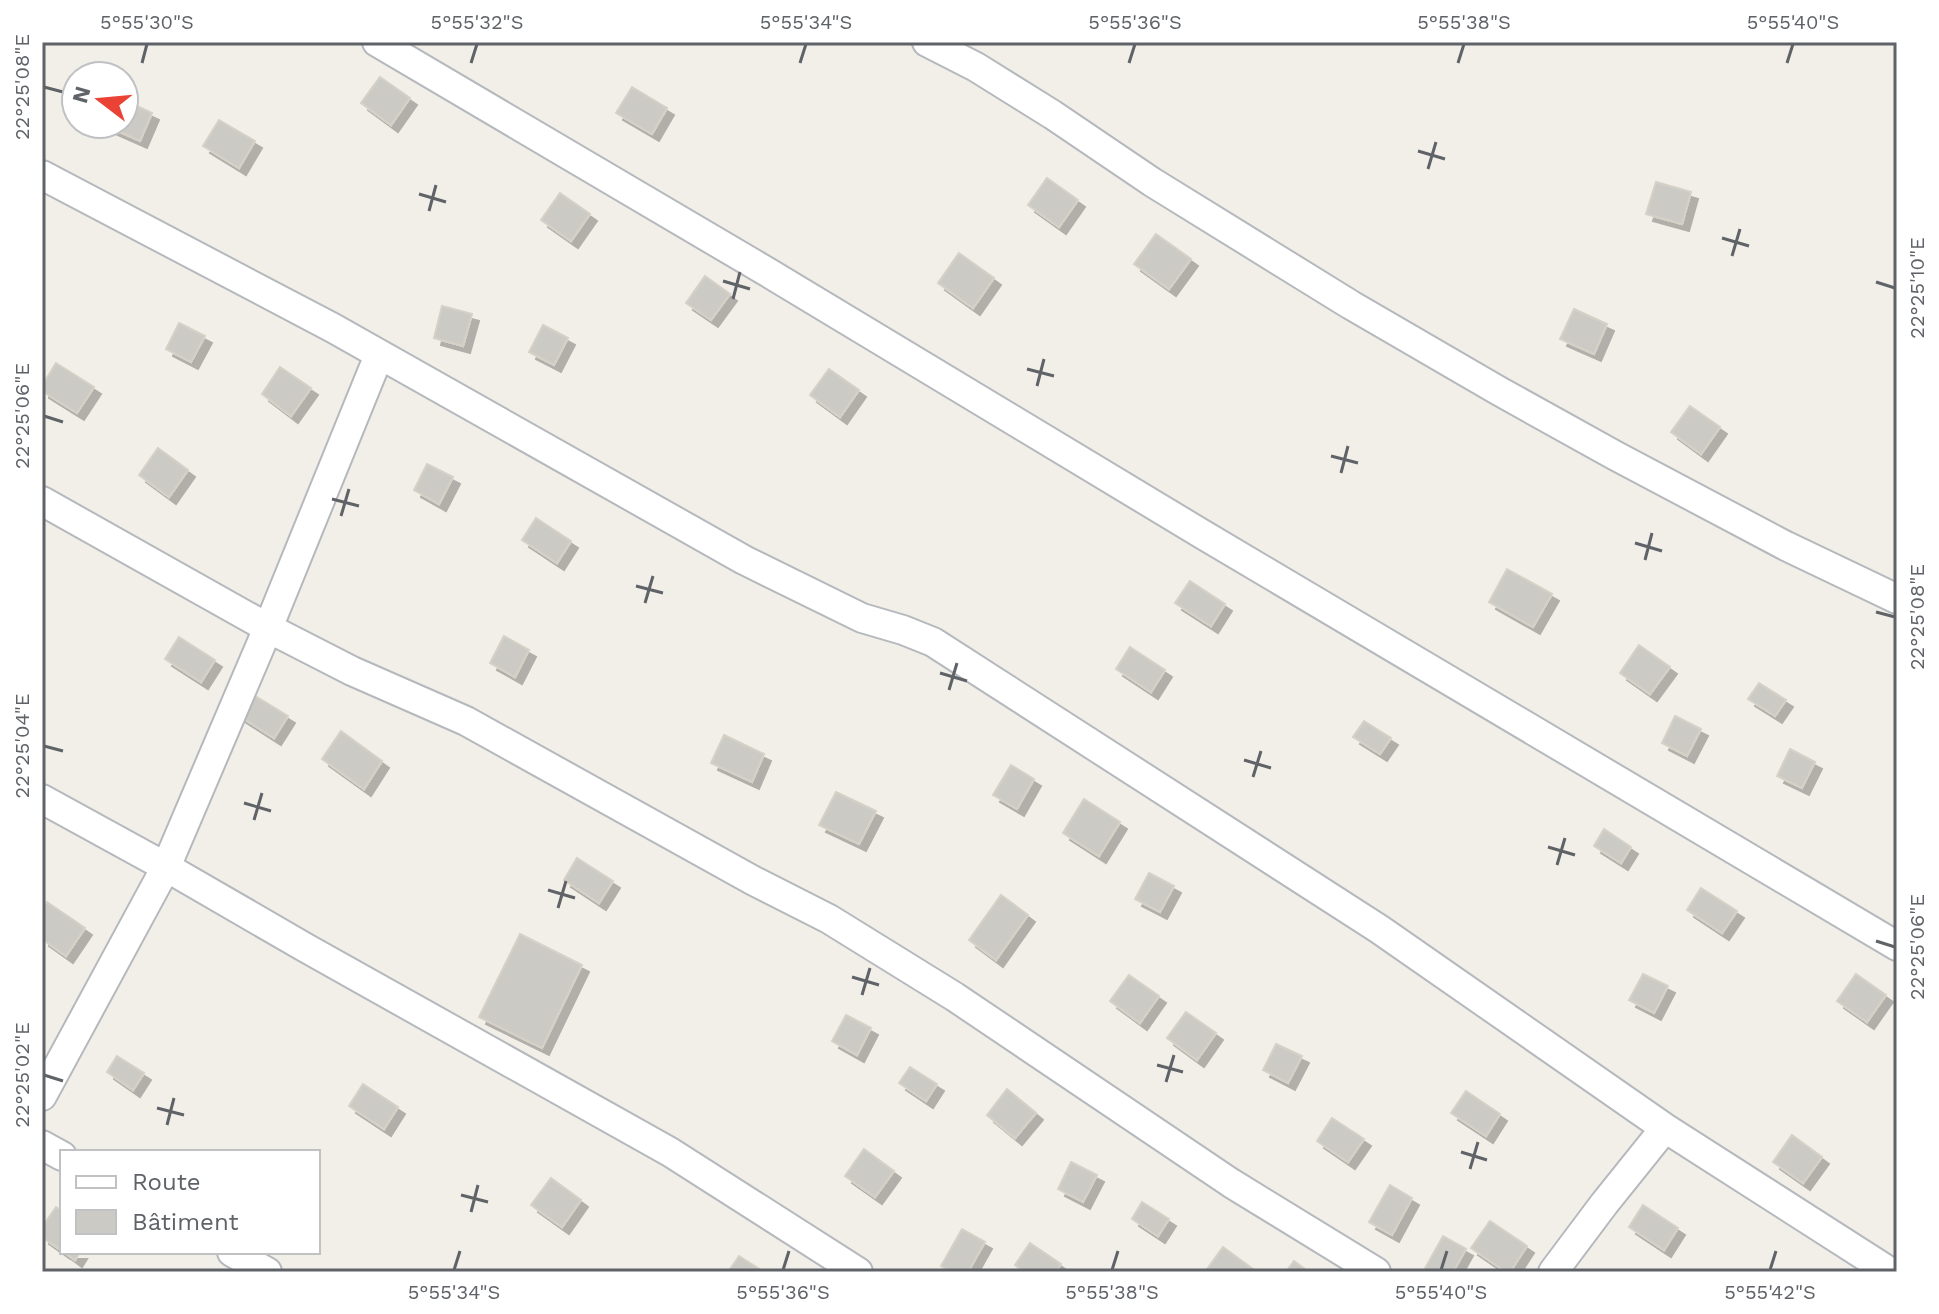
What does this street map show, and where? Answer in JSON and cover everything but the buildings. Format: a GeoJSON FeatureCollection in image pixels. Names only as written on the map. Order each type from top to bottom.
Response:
{"type":"FeatureCollection","features":[{"type":"Feature","properties":{"kind":"street"},"geometry":{"type":"LineString","coordinates":[[377,42],[1897,946]]}},
{"type":"Feature","properties":{"kind":"street"},"geometry":{"type":"LineString","coordinates":[[927,42],[976,67],[1152,182],[1391,329],[1616,456],[1786,546],[1897,599]]}},
{"type":"Feature","properties":{"kind":"street"},"geometry":{"type":"LineString","coordinates":[[42,175],[333,328],[744,560],[862,618],[933,642],[1379,929],[1665,1128],[1890,1272]]}},
{"type":"Feature","properties":{"kind":"street"},"geometry":{"type":"LineString","coordinates":[[42,1096],[166,867],[379,355]]}},
{"type":"Feature","properties":{"kind":"street"},"geometry":{"type":"LineString","coordinates":[[42,501],[268,628],[352,671],[466,721],[754,881],[829,919],[955,997],[1231,1183],[1376,1272]]}},
{"type":"Feature","properties":{"kind":"street"},"geometry":{"type":"LineString","coordinates":[[42,799],[670,1152],[858,1272]]}},
{"type":"Feature","properties":{"kind":"street"},"geometry":{"type":"LineString","coordinates":[[1553,1272],[1665,1128]]}},
{"type":"Feature","properties":{"kind":"street"},"geometry":{"type":"LineString","coordinates":[[42,1145],[60,1155]]}},
{"type":"Feature","properties":{"kind":"street"},"geometry":{"type":"LineString","coordinates":[[236,1254],[267,1272]]}}]}
